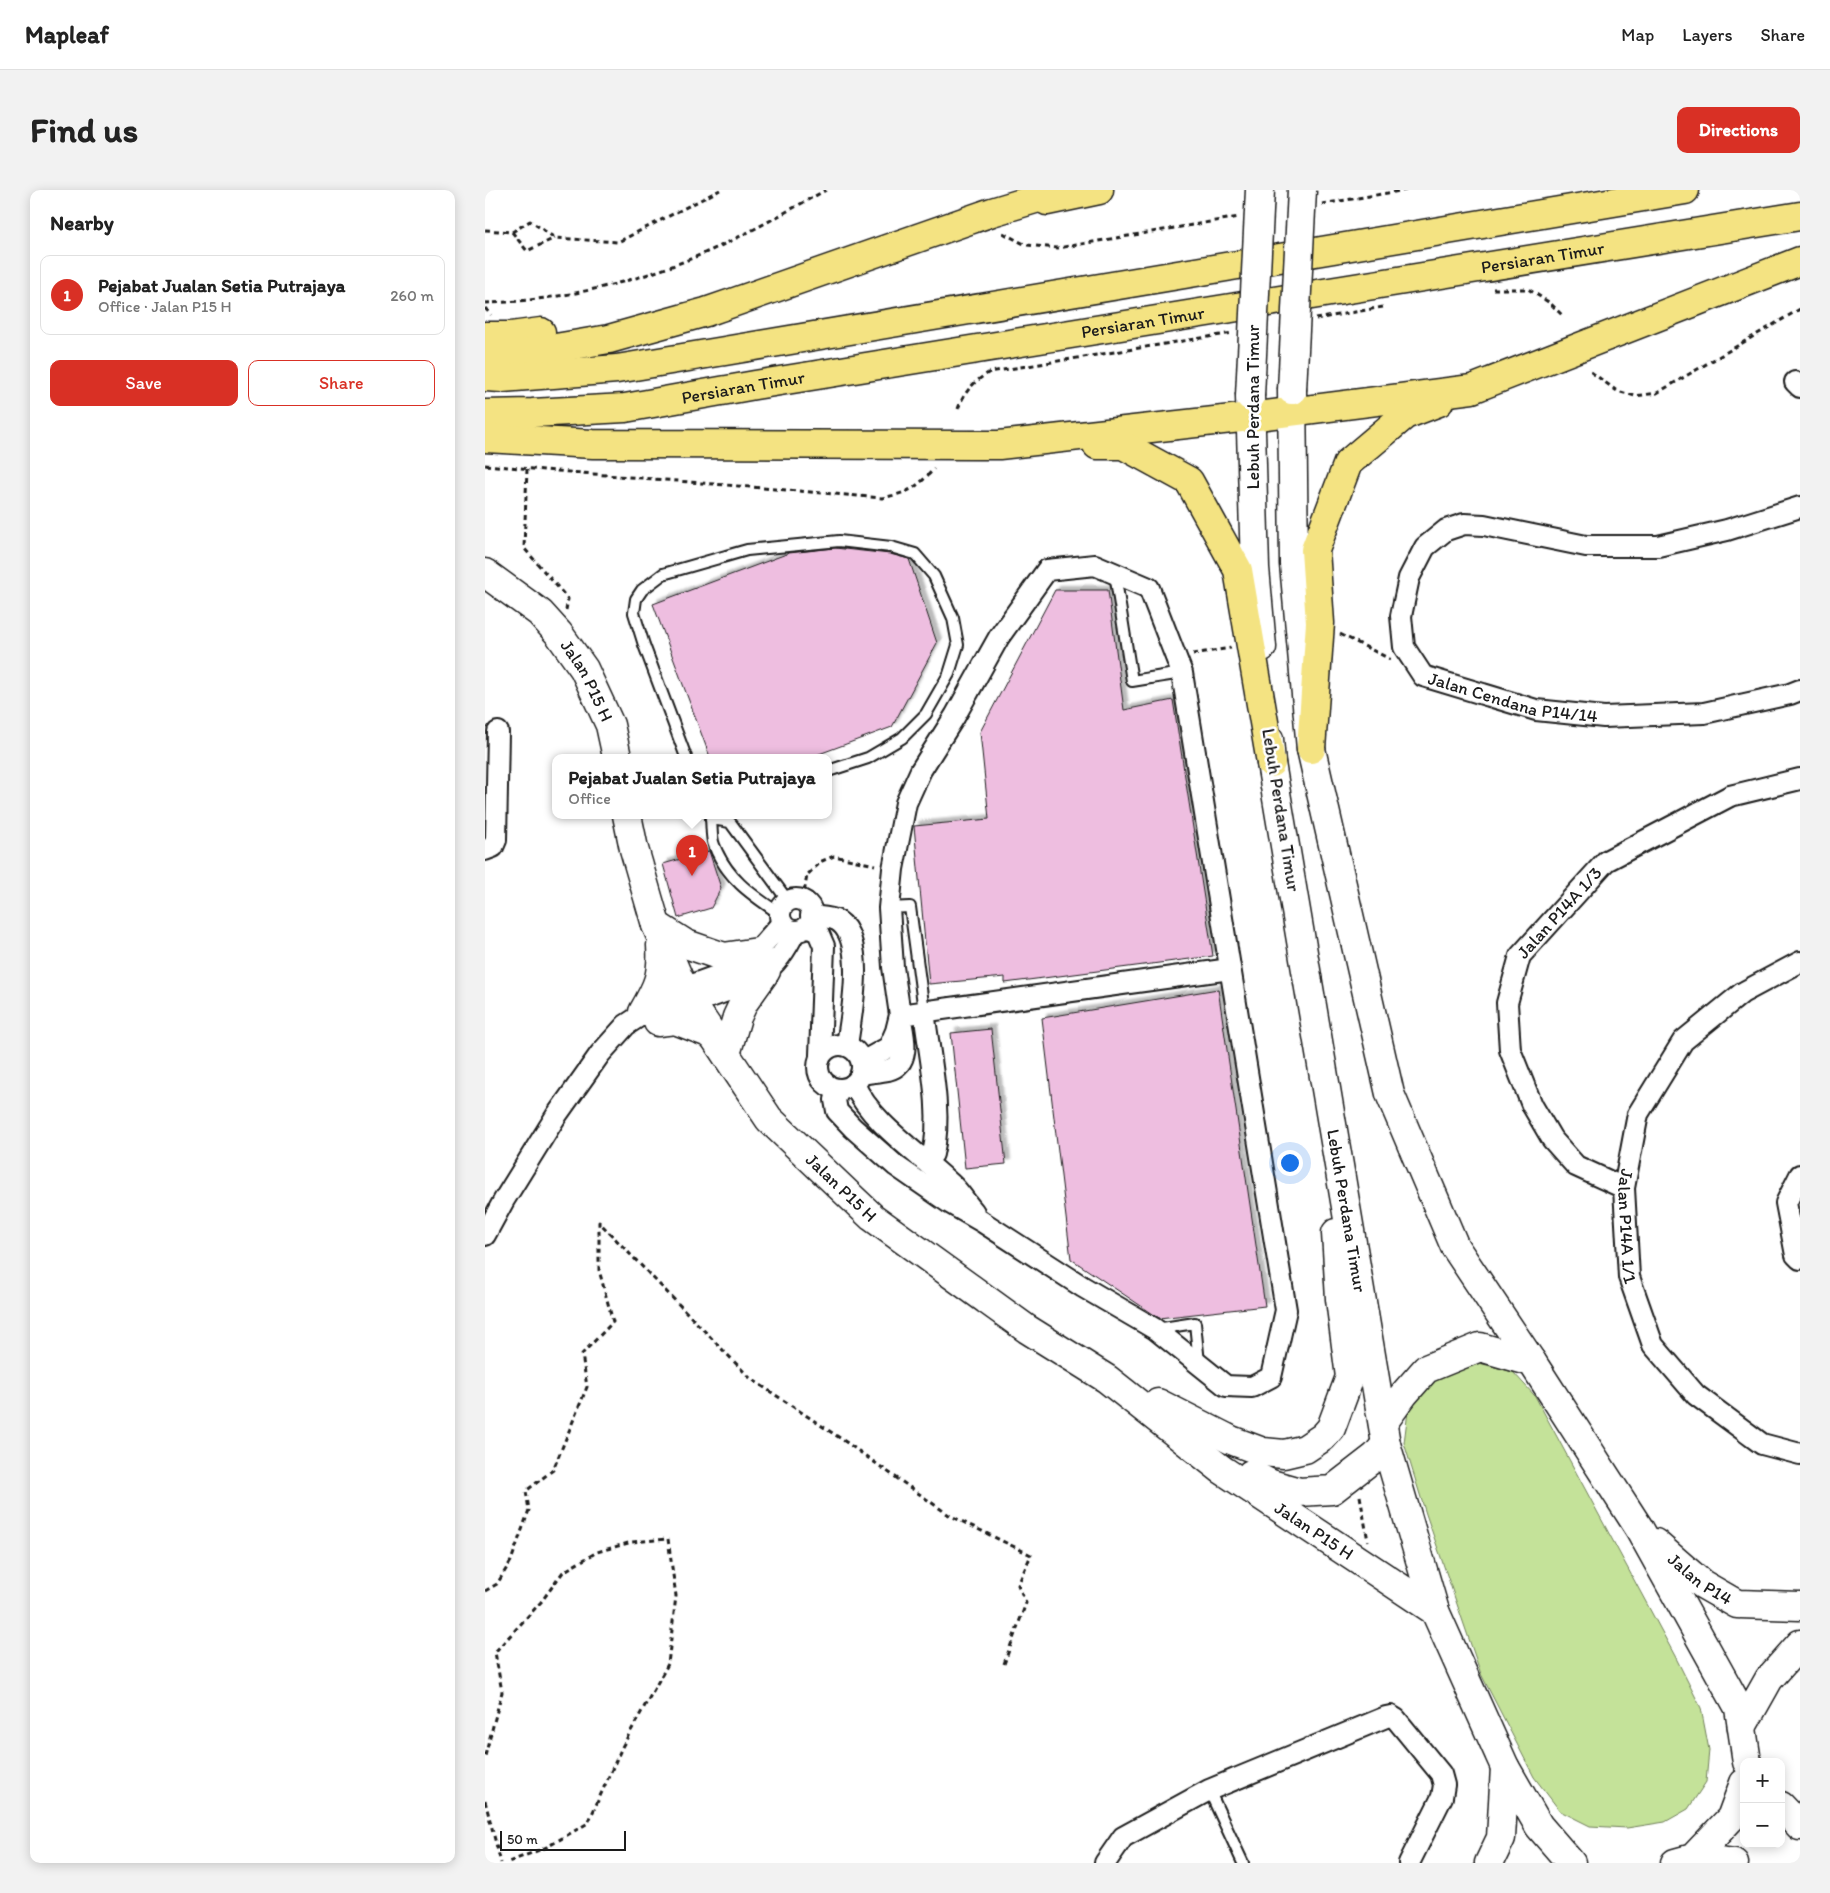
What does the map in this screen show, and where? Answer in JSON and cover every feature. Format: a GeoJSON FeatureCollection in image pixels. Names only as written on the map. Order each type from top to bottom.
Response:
{"type":"FeatureCollection","features":[{"type":"Feature","properties":{"kind":"main road"},"geometry":{"type":"LineString","coordinates":[[997,223],[1065,190]]}},
{"type":"Feature","properties":{"kind":"main road"},"geometry":{"type":"LineString","coordinates":[[485,357],[526,353],[609,339],[706,312],[1099,190]]}},
{"type":"Feature","properties":{"kind":"main road","name":"Lebuh Perdana Timur"},"geometry":{"type":"LineString","coordinates":[[1260,190],[1250,407],[1255,568],[1271,763],[1384,1434],[1435,1611],[1505,1766],[1539,1826],[1571,1863]]}},
{"type":"Feature","properties":{"kind":"main road"},"geometry":{"type":"LineString","coordinates":[[485,378],[617,369],[1685,190]]}},
{"type":"Feature","properties":{"kind":"main road"},"geometry":{"type":"LineString","coordinates":[[1311,197],[1292,401],[1294,564],[1311,749],[1390,1094],[1455,1247],[1639,1528],[1739,1708],[1746,1758]]}},
{"type":"Feature","properties":{"kind":"main road","name":"Persiaran Timur"},"geometry":{"type":"LineString","coordinates":[[485,414],[625,408],[774,382],[1800,216]]}},
{"type":"Feature","properties":{"kind":"main road"},"geometry":{"type":"LineString","coordinates":[[1311,749],[1320,623],[1315,550],[1348,463],[1405,415],[1800,261]]}},
{"type":"Feature","properties":{"kind":"main road"},"geometry":{"type":"LineString","coordinates":[[485,336],[511,336],[706,312]]}},
{"type":"Feature","properties":{"kind":"main road"},"geometry":{"type":"LineString","coordinates":[[999,445],[1292,401],[1472,389]]}},
{"type":"Feature","properties":{"kind":"main road"},"geometry":{"type":"LineString","coordinates":[[485,438],[593,444],[1123,445],[1189,481],[1238,570],[1271,763]]}},
{"type":"Feature","properties":{"kind":"main road","name":"Jalan P15 H"},"geometry":{"type":"LineString","coordinates":[[485,573],[540,613],[559,634],[585,669],[610,725],[616,754]]}},
{"type":"Feature","properties":{"kind":"main road","name":"Jalan P15 H"},"geometry":{"type":"LineString","coordinates":[[485,583],[540,613]]}},
{"type":"Feature","properties":{"kind":"main road","name":"Jalan P15 H"},"geometry":{"type":"LineString","coordinates":[[628,819],[634,849],[658,930],[687,996],[769,1119],[872,1217],[1027,1329],[1107,1379],[1196,1447],[1221,1469],[1435,1611]]}},
{"type":"Feature","properties":{"kind":"main road"},"geometry":{"type":"LineString","coordinates":[[658,930],[686,944],[725,956],[762,962],[737,1017],[720,1045],[675,1020],[651,1017],[662,965],[658,930]]}},
{"type":"Feature","properties":{"kind":"main road"},"geometry":{"type":"LineString","coordinates":[[1107,1379],[1231,1440],[1263,1452],[1284,1454],[1305,1449],[1323,1437],[1331,1428],[1350,1377],[1340,1299],[1335,1235],[1338,1167]]}},
{"type":"Feature","properties":{"kind":"main road","name":"Jalan P15 H"},"geometry":{"type":"LineString","coordinates":[[1196,1447],[1271,1484],[1299,1492],[1332,1490],[1376,1456],[1384,1434],[1404,1394],[1426,1369],[1480,1347],[1532,1362]]}},
{"type":"Feature","properties":{"kind":"main road","name":"Jalan P14"},"geometry":{"type":"LineString","coordinates":[[1639,1528],[1702,1584],[1737,1604],[1800,1606]]}},
{"type":"Feature","properties":{"kind":"main road"},"geometry":{"type":"LineString","coordinates":[[1742,1727],[1769,1679],[1800,1644]]}},
{"type":"Feature","properties":{"kind":"main road"},"geometry":{"type":"LineString","coordinates":[[1489,1863],[1501,1838],[1505,1766]]}},
{"type":"Feature","properties":{"kind":"main road"},"geometry":{"type":"LineString","coordinates":[[1684,1861],[1731,1818],[1740,1794]]}},
{"type":"Feature","properties":{"kind":"main road"},"geometry":{"type":"LineString","coordinates":[[1785,1810],[1800,1826]]}},
{"type":"Feature","properties":{"kind":"main road"},"geometry":{"type":"LineString","coordinates":[[1684,1861],[1734,1863]]}},
{"type":"Feature","properties":{"kind":"street","name":"Jalan Cendana P14/14"},"geometry":{"type":"LineString","coordinates":[[1800,507],[1727,530],[1658,546],[1587,546],[1484,525],[1464,524],[1446,530],[1425,547],[1409,578],[1401,616],[1404,647],[1423,676],[1536,710],[1604,717],[1705,713],[1790,694],[1800,690]]}},
{"type":"Feature","properties":{"kind":"street"},"geometry":{"type":"LineString","coordinates":[[795,916],[819,932],[824,946],[820,1055],[817,1070],[820,1078],[831,1088],[854,1078],[899,1066],[904,1058],[904,1042],[893,967],[889,908],[893,869],[906,803],[921,770],[955,716],[999,637],[1047,570],[1095,564],[1149,588],[1184,664],[1230,969],[1286,1310],[1271,1377],[1252,1387],[1227,1386],[1155,1329],[948,1202],[896,1166],[853,1128],[837,1111],[835,1100],[854,1078]]}},
{"type":"Feature","properties":{"kind":"street"},"geometry":{"type":"LineString","coordinates":[[485,850],[493,847],[495,840],[498,732]]}},
{"type":"Feature","properties":{"kind":"street","name":"Jalan P14A 1/3"},"geometry":{"type":"LineString","coordinates":[[1624,1188],[1576,1166],[1552,1139],[1532,1105],[1510,1050],[1507,1003],[1520,956],[1606,861],[1729,796],[1800,779]]}},
{"type":"Feature","properties":{"kind":"street"},"geometry":{"type":"LineString","coordinates":[[485,1235],[504,1200],[556,1116],[600,1054],[651,1017],[687,996],[735,989],[762,962],[773,965],[788,948],[795,916]]}},
{"type":"Feature","properties":{"kind":"street"},"geometry":{"type":"LineString","coordinates":[[795,916],[838,921],[851,937],[855,970],[854,996],[847,1045]]}},
{"type":"Feature","properties":{"kind":"street","name":"Jalan P14A 1/1"},"geometry":{"type":"LineString","coordinates":[[1800,962],[1742,993],[1683,1041],[1637,1114],[1624,1188],[1629,1277],[1653,1345],[1696,1395],[1762,1444],[1800,1454]]}},
{"type":"Feature","properties":{"kind":"street"},"geometry":{"type":"LineString","coordinates":[[901,1015],[1230,969]]}},
{"type":"Feature","properties":{"kind":"street"},"geometry":{"type":"LineString","coordinates":[[921,1158],[933,1154],[937,1118],[924,1012]]}},
{"type":"Feature","properties":{"kind":"street"},"geometry":{"type":"LineString","coordinates":[[820,1055],[831,1045],[847,1045],[854,1049],[859,1055],[854,1078],[858,1094],[874,1115],[953,1185],[981,1221]]}},
{"type":"Feature","properties":{"kind":"street"},"geometry":{"type":"LineString","coordinates":[[937,1118],[943,1137],[945,1164],[943,1177]]}},
{"type":"Feature","properties":{"kind":"street"},"geometry":{"type":"LineString","coordinates":[[1800,1175],[1786,1203],[1796,1255],[1800,1260]]}},
{"type":"Feature","properties":{"kind":"street"},"geometry":{"type":"LineString","coordinates":[[1105,1863],[1123,1837],[1209,1790],[1391,1716],[1396,1719],[1441,1774],[1444,1785],[1442,1797],[1409,1863]]}},
{"type":"Feature","properties":{"kind":"lane"},"geometry":{"type":"LineString","coordinates":[[685,754],[634,613],[635,599],[643,590],[663,574],[747,550],[839,541],[891,547],[915,554],[934,576],[953,618],[958,645],[949,674],[926,714],[902,738],[867,758],[832,770]]}},
{"type":"Feature","properties":{"kind":"lane"},"geometry":{"type":"LineString","coordinates":[[1115,574],[1132,681],[1184,664]]}},
{"type":"Feature","properties":{"kind":"lane"},"geometry":{"type":"LineString","coordinates":[[710,819],[713,844],[737,882],[747,892],[795,916]]}},
{"type":"Feature","properties":{"kind":"lane"},"geometry":{"type":"LineString","coordinates":[[718,819],[730,822],[795,916]]}},
{"type":"Feature","properties":{"kind":"lane"},"geometry":{"type":"LineString","coordinates":[[889,908],[910,907],[924,1012]]}},
{"type":"Feature","properties":{"kind":"lane"},"geometry":{"type":"LineString","coordinates":[[1155,1329],[1195,1323],[1199,1363]]}},
{"type":"Feature","properties":{"kind":"lane"},"geometry":{"type":"LineString","coordinates":[[1209,1790],[1243,1863]]}},
{"type":"Feature","properties":{"kind":"path"},"geometry":{"type":"LineString","coordinates":[[512,232],[527,251],[555,238],[618,242],[720,190]]}},
{"type":"Feature","properties":{"kind":"path"},"geometry":{"type":"LineString","coordinates":[[485,302],[513,302],[579,292],[633,279],[707,252],[826,190]]}},
{"type":"Feature","properties":{"kind":"path"},"geometry":{"type":"LineString","coordinates":[[1311,197],[1406,190]]}},
{"type":"Feature","properties":{"kind":"path"},"geometry":{"type":"LineString","coordinates":[[997,223],[1026,245],[1058,248],[1245,216]]}},
{"type":"Feature","properties":{"kind":"path"},"geometry":{"type":"LineString","coordinates":[[485,230],[512,232],[530,220],[555,238]]}},
{"type":"Feature","properties":{"kind":"path"},"geometry":{"type":"LineString","coordinates":[[1591,372],[1617,391],[1635,396],[1657,393],[1800,309]]}},
{"type":"Feature","properties":{"kind":"path"},"geometry":{"type":"LineString","coordinates":[[485,465],[882,498],[905,493],[921,483],[935,469]]}},
{"type":"Feature","properties":{"kind":"path"},"geometry":{"type":"LineString","coordinates":[[527,469],[524,548],[568,599],[559,634]]}},
{"type":"Feature","properties":{"kind":"path"},"geometry":{"type":"LineString","coordinates":[[1320,623],[1423,676]]}},
{"type":"Feature","properties":{"kind":"path"},"geometry":{"type":"LineString","coordinates":[[1184,664],[1251,644]]}},
{"type":"Feature","properties":{"kind":"path"},"geometry":{"type":"LineString","coordinates":[[795,916],[807,875],[821,861],[834,856],[893,869]]}},
{"type":"Feature","properties":{"kind":"path"},"geometry":{"type":"LineString","coordinates":[[485,1591],[497,1584],[511,1561],[529,1510],[526,1491],[553,1470],[587,1387],[582,1354],[613,1322],[599,1270],[599,1222],[750,1378],[843,1440],[949,1515],[1031,1555],[1018,1585],[1026,1603],[1004,1664]]}},
{"type":"Feature","properties":{"kind":"path"},"geometry":{"type":"LineString","coordinates":[[1360,1494],[1370,1550]]}},
{"type":"Feature","properties":{"kind":"path"},"geometry":{"type":"LineString","coordinates":[[485,1756],[502,1692],[495,1652],[541,1602],[563,1572],[597,1552],[633,1542],[668,1539],[676,1596],[668,1664],[622,1748],[588,1823],[547,1847],[506,1863]]}},
{"type":"Feature","properties":{"kind":"path"},"geometry":{"type":"LineString","coordinates":[[485,1800],[501,1863]]}},
{"type":"Feature","properties":{"kind":"green space"},"geometry":{"type":"Polygon","coordinates":[[[1479,1363],[1513,1372],[1535,1396],[1701,1708],[1709,1750],[1706,1782],[1688,1809],[1665,1822],[1627,1828],[1590,1826],[1560,1811],[1534,1777],[1481,1674],[1426,1514],[1404,1443],[1408,1411],[1426,1380],[1447,1371],[1479,1363]]]}},
{"type":"Feature","properties":{"kind":"building"},"geometry":{"type":"Polygon","coordinates":[[[835,548],[890,554],[909,559],[937,643],[892,727],[819,754],[709,754],[653,604],[789,553],[835,548]]]}},
{"type":"Feature","properties":{"kind":"building"},"geometry":{"type":"Polygon","coordinates":[[[1055,590],[1108,590],[1124,710],[1173,700],[1213,956],[1005,983],[1005,977],[929,984],[914,826],[989,819],[980,732],[1055,590]]]}},
{"type":"Feature","properties":{"kind":"building"},"geometry":{"type":"Polygon","coordinates":[[[709,851],[721,888],[711,908],[678,918],[663,864],[709,851]]]}},
{"type":"Feature","properties":{"kind":"building"},"geometry":{"type":"Polygon","coordinates":[[[1218,989],[1265,1306],[1159,1318],[1071,1259],[1042,1018],[1218,989]]]}},
{"type":"Feature","properties":{"kind":"building"},"geometry":{"type":"Polygon","coordinates":[[[991,1029],[1006,1164],[965,1168],[951,1033],[991,1029]]]}},
{"type":"Feature","properties":{"kind":"place","name":"Pejabat Jualan Setia Putrajaya"},"geometry":{"type":"Point","coordinates":[692,876]}}]}
